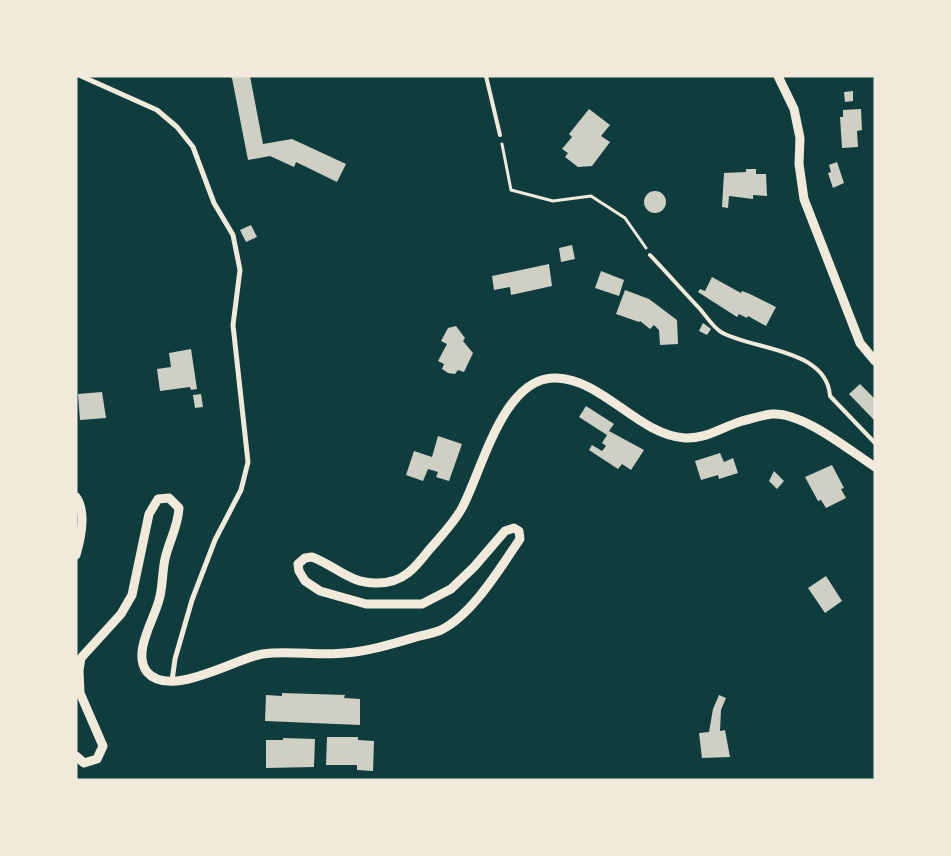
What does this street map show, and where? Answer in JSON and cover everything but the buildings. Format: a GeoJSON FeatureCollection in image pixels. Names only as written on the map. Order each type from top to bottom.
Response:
{"type":"FeatureCollection","features":[{"type":"Feature","properties":{"kind":"street"},"geometry":{"type":"LineString","coordinates":[[81,76],[157,110],[177,127],[193,147],[214,203],[233,235],[240,270],[233,325],[248,462],[241,490],[215,540],[192,600],[175,659],[172,682]]}},
{"type":"Feature","properties":{"kind":"street"},"geometry":{"type":"LineString","coordinates":[[778,76],[794,109],[800,138],[799,164],[804,199],[860,343],[875,361]]}},
{"type":"Feature","properties":{"kind":"street"},"geometry":{"type":"LineString","coordinates":[[76,756],[84,763],[97,759],[102,746],[80,693],[79,670],[81,658],[121,614],[132,595],[149,514],[158,499],[170,498],[179,508],[178,523],[165,559],[160,599],[143,648],[142,662],[148,672],[158,680],[172,682],[197,677],[261,654],[284,652],[345,654],[370,650],[441,630],[466,611],[520,539],[519,532],[514,528],[505,531],[474,567],[451,589],[422,604],[366,604],[320,591],[305,581],[299,571],[298,564],[305,558],[312,557],[352,579],[378,583],[400,580],[415,568],[461,510],[504,414],[519,393],[535,383],[556,378],[580,383],[662,432],[684,438],[706,437],[740,422],[773,414],[800,420],[817,428],[875,467]]}},
{"type":"Feature","properties":{"kind":"street"},"geometry":{"type":"LineString","coordinates":[[76,497],[80,502],[82,520],[76,555]]}},
{"type":"Feature","properties":{"kind":"lane"},"geometry":{"type":"LineString","coordinates":[[486,76],[500,134]]}},
{"type":"Feature","properties":{"kind":"lane"},"geometry":{"type":"LineString","coordinates":[[650,255],[720,331],[746,342],[794,354],[816,369],[830,386],[830,396],[875,443]]}},
{"type":"Feature","properties":{"kind":"path"},"geometry":{"type":"LineString","coordinates":[[500,134],[511,190],[553,201],[591,196],[625,218],[650,255]]}}]}
